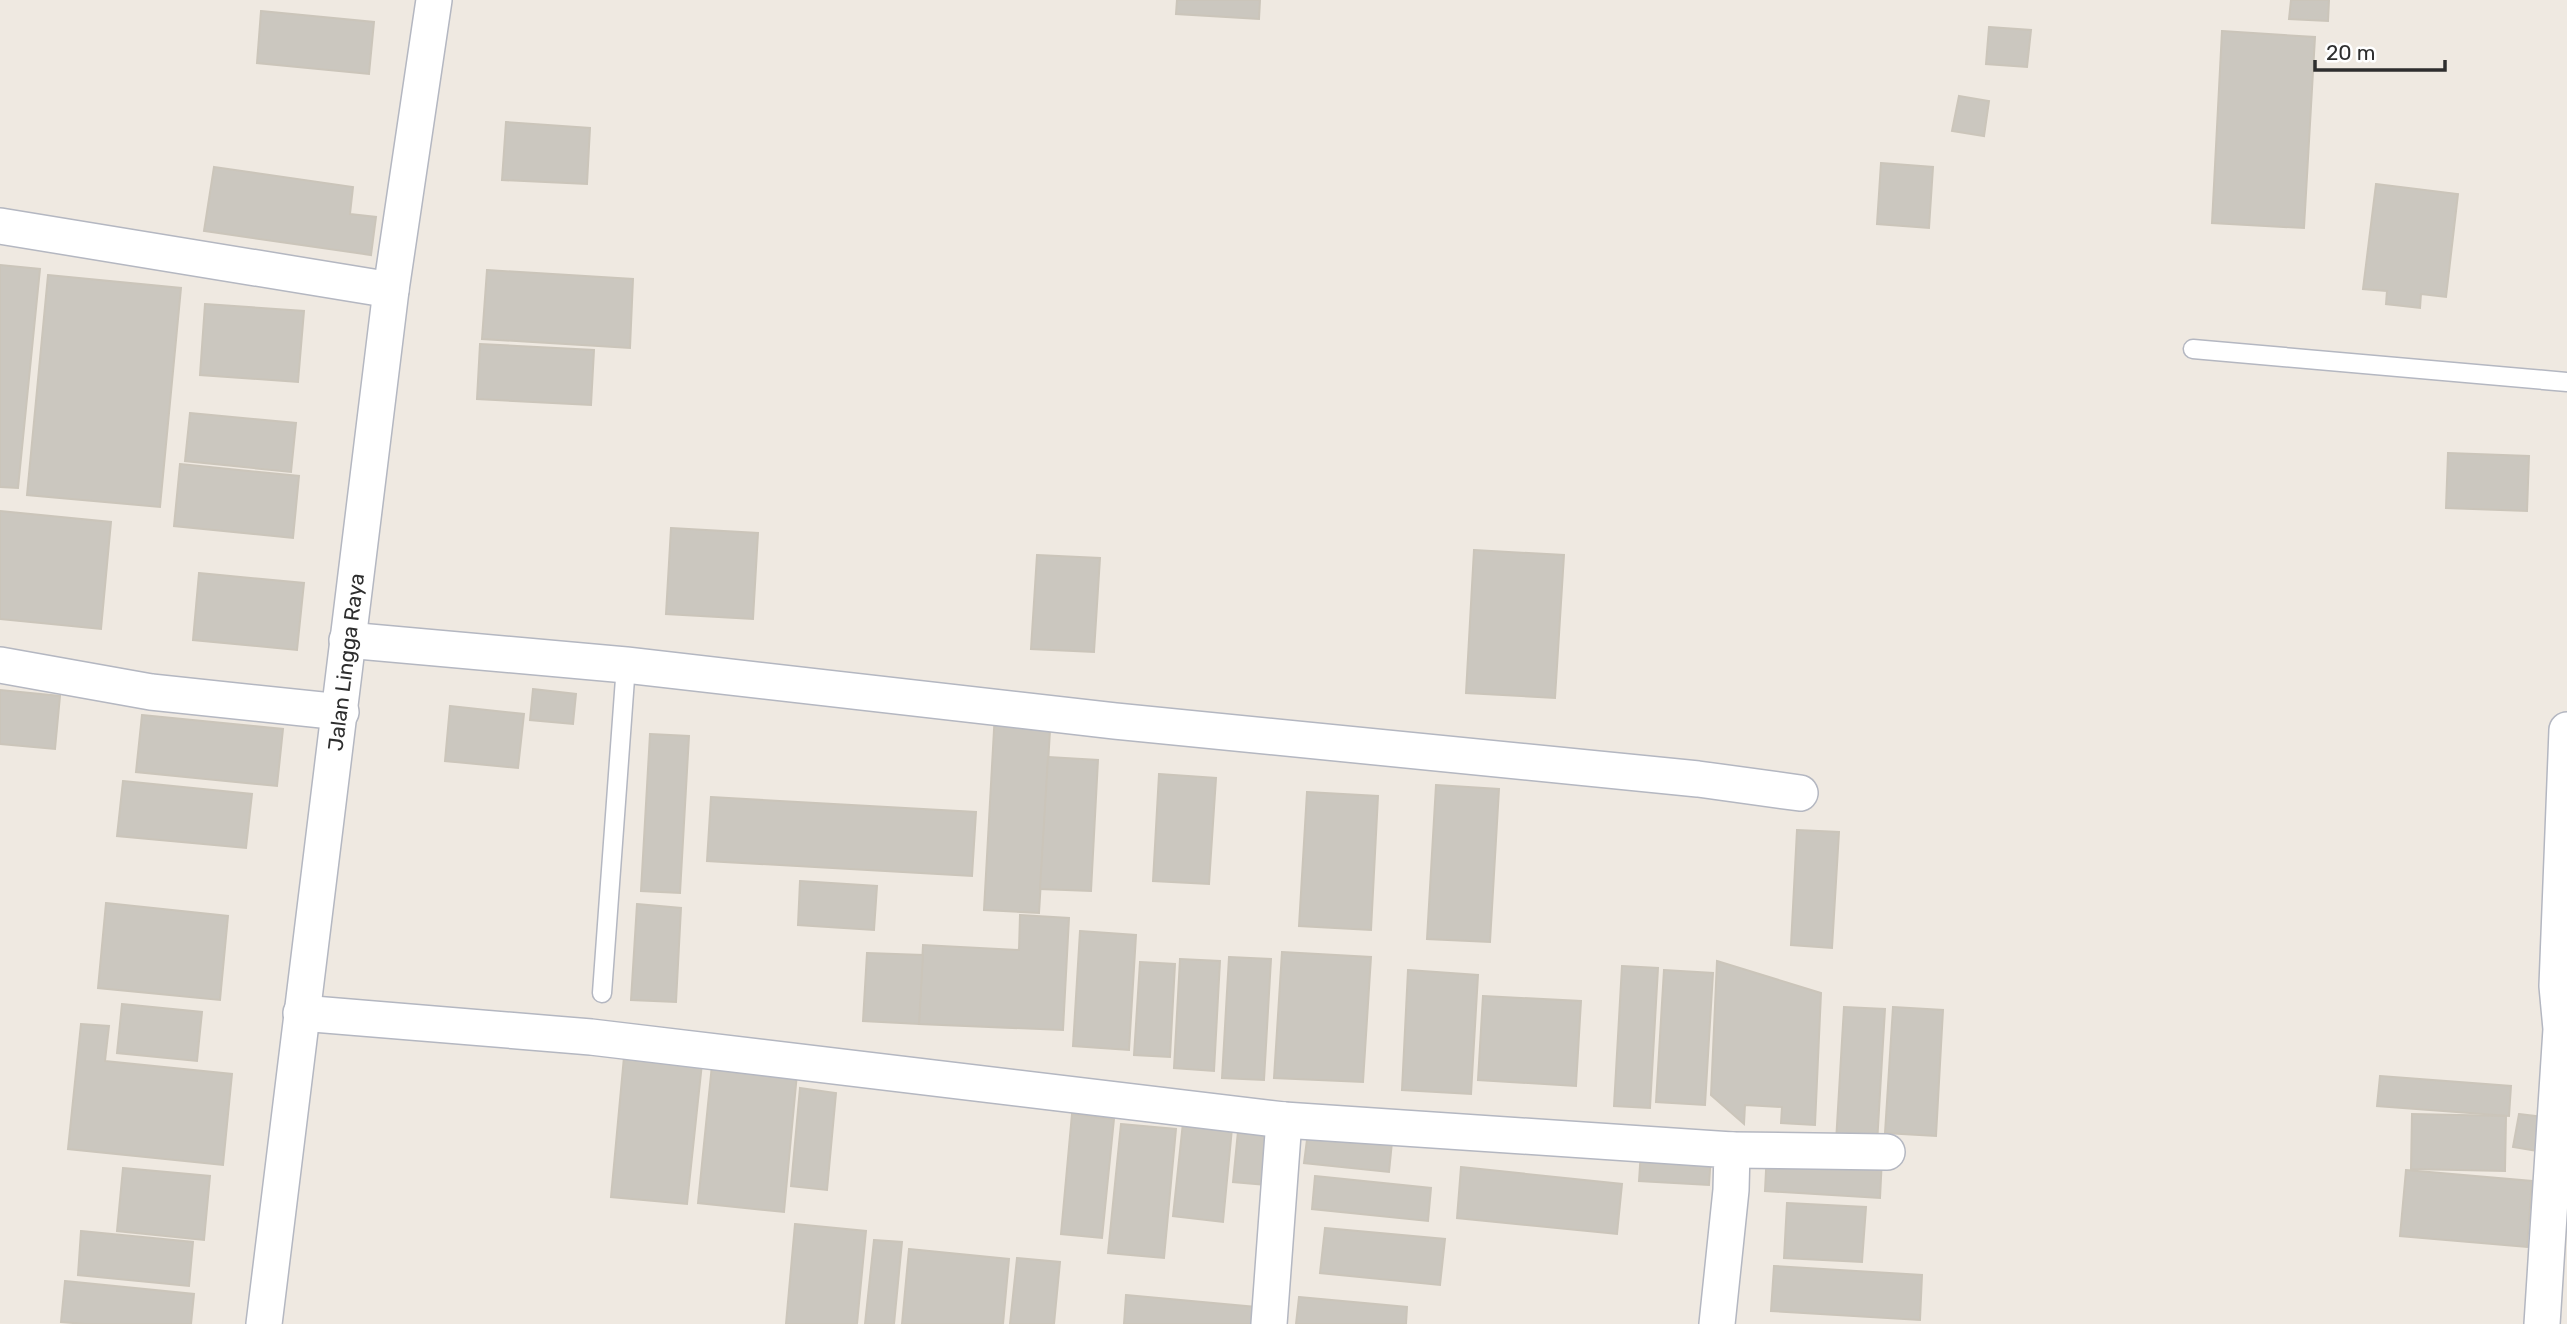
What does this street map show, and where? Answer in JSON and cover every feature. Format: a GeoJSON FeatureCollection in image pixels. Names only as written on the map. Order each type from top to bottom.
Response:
{"type":"FeatureCollection","features":[{"type":"Feature","properties":{"kind":"street","name":"Jalan Lingga Raya"},"geometry":{"type":"LineString","coordinates":[[264,1324],[391,290],[434,0]]}},
{"type":"Feature","properties":{"kind":"street"},"geometry":{"type":"LineString","coordinates":[[0,226],[391,290]]}},
{"type":"Feature","properties":{"kind":"street"},"geometry":{"type":"LineString","coordinates":[[347,640],[626,665],[1115,721],[1698,779],[1800,793]]}},
{"type":"Feature","properties":{"kind":"street"},"geometry":{"type":"LineString","coordinates":[[0,665],[151,692],[341,712]]}},
{"type":"Feature","properties":{"kind":"street"},"geometry":{"type":"LineString","coordinates":[[2542,1324],[2561,1029],[2557,986],[2567,730]]}},
{"type":"Feature","properties":{"kind":"street"},"geometry":{"type":"LineString","coordinates":[[301,1013],[591,1037],[1284,1120],[1732,1150],[1887,1152]]}},
{"type":"Feature","properties":{"kind":"street"},"geometry":{"type":"LineString","coordinates":[[1269,1324],[1284,1120]]}},
{"type":"Feature","properties":{"kind":"street"},"geometry":{"type":"LineString","coordinates":[[1717,1324],[1731,1190],[1732,1150]]}},
{"type":"Feature","properties":{"kind":"lane"},"geometry":{"type":"LineString","coordinates":[[2193,349],[2567,382]]}},
{"type":"Feature","properties":{"kind":"lane"},"geometry":{"type":"LineString","coordinates":[[603,993],[626,665]]}},
{"type":"Feature","properties":{"kind":"building"},"geometry":{"type":"Polygon","coordinates":[[[1177,0],[1260,0],[1259,19],[1176,14],[1177,0]]]}},
{"type":"Feature","properties":{"kind":"building"},"geometry":{"type":"Polygon","coordinates":[[[2291,0],[2329,0],[2328,21],[2289,19],[2291,0]]]}},
{"type":"Feature","properties":{"kind":"building"},"geometry":{"type":"Polygon","coordinates":[[[261,11],[374,22],[369,74],[257,63],[261,11]]]}},
{"type":"Feature","properties":{"kind":"building"},"geometry":{"type":"Polygon","coordinates":[[[1989,27],[2031,30],[2027,67],[1986,64],[1989,27]]]}},
{"type":"Feature","properties":{"kind":"building"},"geometry":{"type":"Polygon","coordinates":[[[2222,31],[2315,37],[2304,228],[2212,223],[2222,31]]]}},
{"type":"Feature","properties":{"kind":"building"},"geometry":{"type":"Polygon","coordinates":[[[1959,96],[1989,101],[1984,136],[1952,131],[1959,96]]]}},
{"type":"Feature","properties":{"kind":"building"},"geometry":{"type":"Polygon","coordinates":[[[506,122],[590,128],[587,184],[502,180],[506,122]]]}},
{"type":"Feature","properties":{"kind":"building"},"geometry":{"type":"Polygon","coordinates":[[[1881,163],[1933,167],[1929,228],[1877,224],[1881,163]]]}},
{"type":"Feature","properties":{"kind":"building"},"geometry":{"type":"Polygon","coordinates":[[[214,167],[353,187],[350,214],[376,217],[371,255],[204,231],[214,167]]]}},
{"type":"Feature","properties":{"kind":"building"},"geometry":{"type":"Polygon","coordinates":[[[2376,184],[2458,194],[2446,297],[2421,294],[2420,308],[2386,304],[2387,291],[2363,289],[2376,184]]]}},
{"type":"Feature","properties":{"kind":"building"},"geometry":{"type":"Polygon","coordinates":[[[0,265],[40,269],[18,488],[0,487],[0,265]]]}},
{"type":"Feature","properties":{"kind":"building"},"geometry":{"type":"Polygon","coordinates":[[[487,270],[633,279],[630,348],[482,339],[487,270]]]}},
{"type":"Feature","properties":{"kind":"building"},"geometry":{"type":"Polygon","coordinates":[[[48,275],[181,288],[160,507],[27,495],[48,275]]]}},
{"type":"Feature","properties":{"kind":"building"},"geometry":{"type":"Polygon","coordinates":[[[205,304],[304,311],[298,382],[200,375],[205,304]]]}},
{"type":"Feature","properties":{"kind":"building"},"geometry":{"type":"Polygon","coordinates":[[[480,344],[594,350],[591,405],[477,399],[480,344]]]}},
{"type":"Feature","properties":{"kind":"building"},"geometry":{"type":"Polygon","coordinates":[[[190,413],[296,423],[291,472],[185,461],[190,413]]]}},
{"type":"Feature","properties":{"kind":"building"},"geometry":{"type":"Polygon","coordinates":[[[2448,453],[2529,456],[2527,511],[2446,508],[2448,453]]]}},
{"type":"Feature","properties":{"kind":"building"},"geometry":{"type":"Polygon","coordinates":[[[180,464],[299,476],[293,538],[174,526],[180,464]]]}},
{"type":"Feature","properties":{"kind":"building"},"geometry":{"type":"Polygon","coordinates":[[[0,511],[111,522],[101,629],[0,619],[0,511]]]}},
{"type":"Feature","properties":{"kind":"building"},"geometry":{"type":"Polygon","coordinates":[[[671,528],[758,533],[753,619],[666,614],[671,528]]]}},
{"type":"Feature","properties":{"kind":"building"},"geometry":{"type":"Polygon","coordinates":[[[1474,550],[1564,555],[1555,698],[1466,693],[1474,550]]]}},
{"type":"Feature","properties":{"kind":"building"},"geometry":{"type":"Polygon","coordinates":[[[1037,555],[1100,558],[1094,652],[1031,649],[1037,555]]]}},
{"type":"Feature","properties":{"kind":"building"},"geometry":{"type":"Polygon","coordinates":[[[199,573],[304,583],[297,650],[193,640],[199,573]]]}},
{"type":"Feature","properties":{"kind":"building"},"geometry":{"type":"Polygon","coordinates":[[[533,689],[576,694],[573,724],[530,720],[533,689]]]}},
{"type":"Feature","properties":{"kind":"building"},"geometry":{"type":"Polygon","coordinates":[[[0,690],[60,696],[55,749],[0,744],[0,690]]]}},
{"type":"Feature","properties":{"kind":"building"},"geometry":{"type":"Polygon","coordinates":[[[450,706],[524,714],[518,768],[445,761],[450,706]]]}},
{"type":"Feature","properties":{"kind":"building"},"geometry":{"type":"Polygon","coordinates":[[[995,712],[1051,714],[1039,913],[984,910],[995,712]]]}},
{"type":"Feature","properties":{"kind":"building"},"geometry":{"type":"Polygon","coordinates":[[[142,715],[283,729],[277,786],[136,772],[142,715]]]}},
{"type":"Feature","properties":{"kind":"building"},"geometry":{"type":"Polygon","coordinates":[[[650,734],[689,736],[680,893],[641,891],[650,734]]]}},
{"type":"Feature","properties":{"kind":"building"},"geometry":{"type":"Polygon","coordinates":[[[1048,757],[1098,760],[1091,891],[1040,889],[1048,757]]]}},
{"type":"Feature","properties":{"kind":"building"},"geometry":{"type":"Polygon","coordinates":[[[1159,774],[1216,778],[1209,884],[1153,881],[1159,774]]]}},
{"type":"Feature","properties":{"kind":"building"},"geometry":{"type":"Polygon","coordinates":[[[123,781],[252,794],[246,848],[117,836],[123,781]]]}},
{"type":"Feature","properties":{"kind":"building"},"geometry":{"type":"Polygon","coordinates":[[[1436,785],[1499,789],[1490,942],[1427,939],[1436,785]]]}},
{"type":"Feature","properties":{"kind":"building"},"geometry":{"type":"Polygon","coordinates":[[[1307,792],[1378,796],[1371,930],[1299,926],[1307,792]]]}},
{"type":"Feature","properties":{"kind":"building"},"geometry":{"type":"Polygon","coordinates":[[[711,797],[976,812],[972,876],[707,861],[711,797]]]}},
{"type":"Feature","properties":{"kind":"building"},"geometry":{"type":"Polygon","coordinates":[[[1797,830],[1839,832],[1832,948],[1791,945],[1797,830]]]}},
{"type":"Feature","properties":{"kind":"building"},"geometry":{"type":"Polygon","coordinates":[[[800,881],[877,886],[874,930],[798,925],[800,881]]]}},
{"type":"Feature","properties":{"kind":"building"},"geometry":{"type":"Polygon","coordinates":[[[106,903],[228,916],[220,1000],[98,988],[106,903]]]}},
{"type":"Feature","properties":{"kind":"building"},"geometry":{"type":"Polygon","coordinates":[[[637,904],[681,908],[676,1002],[631,1000],[637,904]]]}},
{"type":"Feature","properties":{"kind":"building"},"geometry":{"type":"Polygon","coordinates":[[[1020,915],[1069,918],[1063,1030],[919,1024],[923,945],[1019,950],[1020,915]]]}},
{"type":"Feature","properties":{"kind":"building"},"geometry":{"type":"Polygon","coordinates":[[[1080,931],[1136,935],[1129,1050],[1073,1046],[1080,931]]]}},
{"type":"Feature","properties":{"kind":"building"},"geometry":{"type":"Polygon","coordinates":[[[1282,952],[1371,957],[1363,1082],[1274,1078],[1282,952]]]}},
{"type":"Feature","properties":{"kind":"building"},"geometry":{"type":"Polygon","coordinates":[[[867,953],[923,955],[919,1024],[863,1021],[867,953]]]}},
{"type":"Feature","properties":{"kind":"building"},"geometry":{"type":"Polygon","coordinates":[[[1229,957],[1271,959],[1264,1080],[1222,1078],[1229,957]]]}},
{"type":"Feature","properties":{"kind":"building"},"geometry":{"type":"Polygon","coordinates":[[[1180,959],[1220,961],[1214,1071],[1174,1068],[1180,959]]]}},
{"type":"Feature","properties":{"kind":"building"},"geometry":{"type":"Polygon","coordinates":[[[1717,961],[1821,993],[1815,1125],[1781,1123],[1782,1107],[1745,1105],[1744,1124],[1711,1095],[1717,961]]]}},
{"type":"Feature","properties":{"kind":"building"},"geometry":{"type":"Polygon","coordinates":[[[1140,962],[1175,964],[1170,1057],[1134,1055],[1140,962]]]}},
{"type":"Feature","properties":{"kind":"building"},"geometry":{"type":"Polygon","coordinates":[[[1622,966],[1658,968],[1650,1108],[1614,1106],[1622,966]]]}},
{"type":"Feature","properties":{"kind":"building"},"geometry":{"type":"Polygon","coordinates":[[[1408,970],[1478,975],[1471,1094],[1402,1090],[1408,970]]]}},
{"type":"Feature","properties":{"kind":"building"},"geometry":{"type":"Polygon","coordinates":[[[1664,970],[1713,973],[1705,1105],[1656,1102],[1664,970]]]}},
{"type":"Feature","properties":{"kind":"building"},"geometry":{"type":"Polygon","coordinates":[[[1483,996],[1581,1001],[1576,1086],[1478,1080],[1483,996]]]}},
{"type":"Feature","properties":{"kind":"building"},"geometry":{"type":"Polygon","coordinates":[[[122,1004],[202,1012],[197,1061],[117,1053],[122,1004]]]}},
{"type":"Feature","properties":{"kind":"building"},"geometry":{"type":"Polygon","coordinates":[[[1844,1007],[1885,1009],[1877,1144],[1836,1142],[1844,1007]]]}},
{"type":"Feature","properties":{"kind":"building"},"geometry":{"type":"Polygon","coordinates":[[[1893,1007],[1943,1010],[1936,1136],[1885,1133],[1893,1007]]]}},
{"type":"Feature","properties":{"kind":"building"},"geometry":{"type":"Polygon","coordinates":[[[81,1024],[109,1026],[105,1061],[232,1074],[223,1165],[68,1149],[81,1024]]]}},
{"type":"Feature","properties":{"kind":"building"},"geometry":{"type":"Polygon","coordinates":[[[625,1046],[703,1054],[687,1204],[611,1197],[625,1046]]]}},
{"type":"Feature","properties":{"kind":"building"},"geometry":{"type":"Polygon","coordinates":[[[713,1055],[798,1063],[784,1212],[698,1203],[713,1055]]]}},
{"type":"Feature","properties":{"kind":"building"},"geometry":{"type":"Polygon","coordinates":[[[2380,1076],[2511,1086],[2509,1116],[2377,1106],[2380,1076]]]}},
{"type":"Feature","properties":{"kind":"building"},"geometry":{"type":"Polygon","coordinates":[[[800,1088],[836,1093],[827,1190],[791,1186],[800,1088]]]}},
{"type":"Feature","properties":{"kind":"building"},"geometry":{"type":"Polygon","coordinates":[[[1184,1113],[1233,1118],[1223,1222],[1173,1216],[1184,1113]]]}},
{"type":"Feature","properties":{"kind":"building"},"geometry":{"type":"Polygon","coordinates":[[[1072,1114],[1114,1119],[1102,1238],[1061,1234],[1072,1114]]]}},
{"type":"Feature","properties":{"kind":"building"},"geometry":{"type":"Polygon","coordinates":[[[2412,1114],[2506,1116],[2505,1171],[2411,1169],[2412,1114]]]}},
{"type":"Feature","properties":{"kind":"building"},"geometry":{"type":"Polygon","coordinates":[[[2519,1114],[2543,1117],[2538,1151],[2513,1147],[2519,1114]]]}},
{"type":"Feature","properties":{"kind":"building"},"geometry":{"type":"Polygon","coordinates":[[[1239,1121],[1272,1124],[1266,1185],[1233,1182],[1239,1121]]]}},
{"type":"Feature","properties":{"kind":"building"},"geometry":{"type":"Polygon","coordinates":[[[1121,1124],[1176,1129],[1164,1258],[1108,1253],[1121,1124]]]}},
{"type":"Feature","properties":{"kind":"building"},"geometry":{"type":"Polygon","coordinates":[[[1309,1124],[1393,1132],[1389,1172],[1304,1163],[1309,1124]]]}},
{"type":"Feature","properties":{"kind":"building"},"geometry":{"type":"Polygon","coordinates":[[[1641,1151],[1711,1155],[1709,1185],[1639,1181],[1641,1151]]]}},
{"type":"Feature","properties":{"kind":"building"},"geometry":{"type":"Polygon","coordinates":[[[1767,1151],[1882,1158],[1880,1198],[1765,1191],[1767,1151]]]}},
{"type":"Feature","properties":{"kind":"building"},"geometry":{"type":"Polygon","coordinates":[[[1461,1167],[1622,1184],[1617,1234],[1457,1218],[1461,1167]]]}},
{"type":"Feature","properties":{"kind":"building"},"geometry":{"type":"Polygon","coordinates":[[[123,1168],[210,1176],[204,1240],[117,1231],[123,1168]]]}},
{"type":"Feature","properties":{"kind":"building"},"geometry":{"type":"Polygon","coordinates":[[[2406,1170],[2532,1181],[2527,1247],[2400,1236],[2406,1170]]]}},
{"type":"Feature","properties":{"kind":"building"},"geometry":{"type":"Polygon","coordinates":[[[1315,1176],[1431,1188],[1428,1221],[1312,1209],[1315,1176]]]}},
{"type":"Feature","properties":{"kind":"building"},"geometry":{"type":"Polygon","coordinates":[[[1787,1203],[1866,1207],[1862,1262],[1784,1258],[1787,1203]]]}},
{"type":"Feature","properties":{"kind":"building"},"geometry":{"type":"Polygon","coordinates":[[[795,1224],[866,1231],[857,1324],[786,1324],[795,1224]]]}},
{"type":"Feature","properties":{"kind":"building"},"geometry":{"type":"Polygon","coordinates":[[[1325,1228],[1445,1239],[1440,1285],[1320,1273],[1325,1228]]]}},
{"type":"Feature","properties":{"kind":"building"},"geometry":{"type":"Polygon","coordinates":[[[81,1231],[193,1242],[189,1286],[78,1275],[81,1231]]]}},
{"type":"Feature","properties":{"kind":"building"},"geometry":{"type":"Polygon","coordinates":[[[874,1240],[902,1242],[894,1324],[865,1324],[874,1240]]]}},
{"type":"Feature","properties":{"kind":"building"},"geometry":{"type":"Polygon","coordinates":[[[909,1249],[1009,1259],[1003,1324],[902,1324],[909,1249]]]}},
{"type":"Feature","properties":{"kind":"building"},"geometry":{"type":"Polygon","coordinates":[[[1017,1258],[1060,1262],[1054,1324],[1010,1324],[1017,1258]]]}},
{"type":"Feature","properties":{"kind":"building"},"geometry":{"type":"Polygon","coordinates":[[[1774,1266],[1922,1275],[1920,1320],[1771,1311],[1774,1266]]]}},
{"type":"Feature","properties":{"kind":"building"},"geometry":{"type":"Polygon","coordinates":[[[65,1281],[194,1294],[191,1324],[61,1322],[65,1281]]]}},
{"type":"Feature","properties":{"kind":"building"},"geometry":{"type":"Polygon","coordinates":[[[1126,1295],[1256,1307],[1255,1324],[1124,1324],[1126,1295]]]}},
{"type":"Feature","properties":{"kind":"building"},"geometry":{"type":"Polygon","coordinates":[[[1299,1297],[1407,1307],[1406,1324],[1296,1324],[1299,1297]]]}}]}
